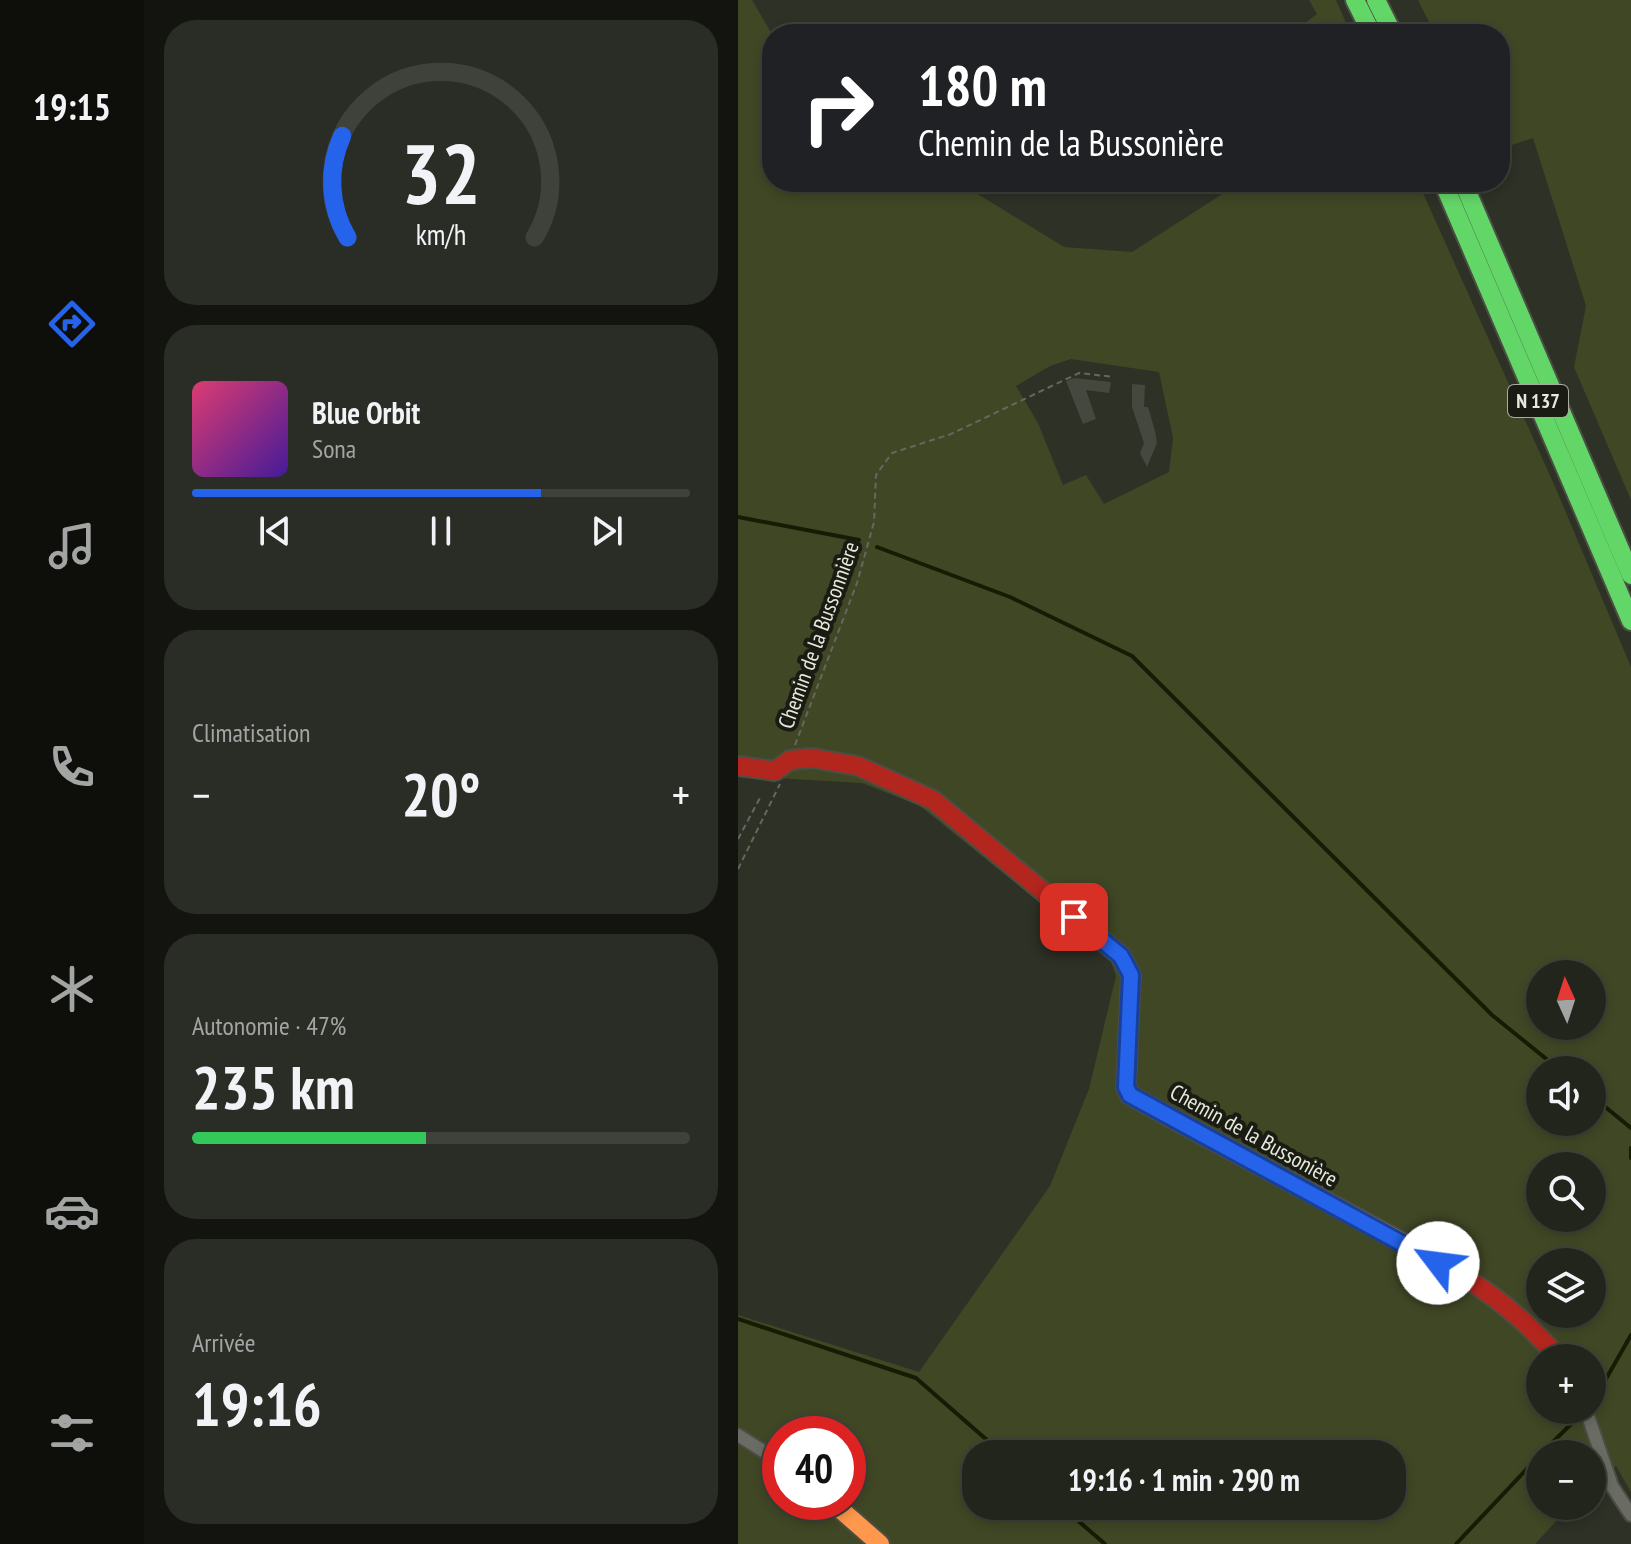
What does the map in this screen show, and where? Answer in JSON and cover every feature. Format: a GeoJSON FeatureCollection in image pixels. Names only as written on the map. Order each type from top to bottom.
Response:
{"type":"FeatureCollection","features":[{"type":"Feature","properties":{"kind":"main road"},"geometry":{"type":"LineString","coordinates":[[1355,0],[1367,24]]}},
{"type":"Feature","properties":{"kind":"main road"},"geometry":{"type":"LineString","coordinates":[[1376,0],[1388,24]]}},
{"type":"Feature","properties":{"kind":"main road","name":"N 137"},"geometry":{"type":"LineString","coordinates":[[1447,192],[1631,621]]}},
{"type":"Feature","properties":{"kind":"main road","name":"N 137"},"geometry":{"type":"LineString","coordinates":[[1467,192],[1631,575]]}},
{"type":"Feature","properties":{"kind":"main road","name":"Chemin de la Bussonière"},"geometry":{"type":"LineString","coordinates":[[790,760],[812,758],[858,766],[933,800],[1121,956],[1131,975],[1126,1087],[1130,1095],[1414,1249],[1507,1305],[1549,1344]]}},
{"type":"Feature","properties":{"kind":"main road"},"geometry":{"type":"LineString","coordinates":[[738,766],[775,771],[790,760]]}},
{"type":"Feature","properties":{"kind":"main road"},"geometry":{"type":"LineString","coordinates":[[853,1520],[880,1544]]}},
{"type":"Feature","properties":{"kind":"street"},"geometry":{"type":"LineString","coordinates":[[1591,1424],[1612,1486],[1631,1515]]}},
{"type":"Feature","properties":{"kind":"street"},"geometry":{"type":"LineString","coordinates":[[738,1435],[762,1450]]}},
{"type":"Feature","properties":{"kind":"path","name":"Chemin de la Bussonnière"},"geometry":{"type":"LineString","coordinates":[[738,869],[790,760],[857,583],[874,522],[876,475],[892,453],[951,434],[1079,373],[1114,377]]}},
{"type":"Feature","properties":{"kind":"path"},"geometry":{"type":"LineString","coordinates":[[738,839],[761,796]]}},
{"type":"Feature","properties":{"kind":"green space"},"geometry":{"type":"Polygon","coordinates":[[[738,0],[752,0],[766,24],[762,24],[762,192],[974,192],[1064,247],[1132,252],[1225,192],[1422,192],[1556,489],[1631,667],[1631,1492],[1616,1466],[1606,1474],[1606,1440],[1526,1440],[1526,1520],[1557,1520],[1535,1544],[738,1544],[738,1315],[919,1372],[1050,1186],[1089,1089],[1116,976],[1110,959],[920,806],[862,783],[738,776],[738,0]],[[1071,359],[1050,366],[1016,386],[1038,423],[1063,485],[1086,475],[1104,504],[1169,472],[1173,438],[1159,372],[1071,359]]]}},
{"type":"Feature","properties":{"kind":"green space"},"geometry":{"type":"Polygon","coordinates":[[[1309,0],[1336,0],[1347,24],[1304,24],[1317,14],[1309,0]]]}},
{"type":"Feature","properties":{"kind":"green space"},"geometry":{"type":"Polygon","coordinates":[[[1418,0],[1631,0],[1631,500],[1574,367],[1586,306],[1533,138],[1510,146],[1510,24],[1430,24],[1418,0]]]}},
{"type":"Feature","properties":{"kind":"building"},"geometry":{"type":"Polygon","coordinates":[[[1074,378],[1111,382],[1109,393],[1086,390],[1096,419],[1083,424],[1066,381],[1074,378]]]}},
{"type":"Feature","properties":{"kind":"building"},"geometry":{"type":"Polygon","coordinates":[[[1132,384],[1145,385],[1144,407],[1148,407],[1155,431],[1157,443],[1147,467],[1140,453],[1144,443],[1132,407],[1132,384]]]}},
{"type":"Feature","properties":{"kind":"waterway"},"geometry":{"type":"LineString","coordinates":[[738,517],[859,540]]}},
{"type":"Feature","properties":{"kind":"waterway"},"geometry":{"type":"LineString","coordinates":[[877,547],[1010,597],[1132,656],[1492,1015],[1543,1056]]}},
{"type":"Feature","properties":{"kind":"waterway"},"geometry":{"type":"LineString","coordinates":[[1606,1107],[1631,1128]]}},
{"type":"Feature","properties":{"kind":"waterway"},"geometry":{"type":"LineString","coordinates":[[1631,1148],[1631,1158]]}},
{"type":"Feature","properties":{"kind":"waterway"},"geometry":{"type":"LineString","coordinates":[[738,1319],[916,1378],[987,1440]]}},
{"type":"Feature","properties":{"kind":"waterway"},"geometry":{"type":"LineString","coordinates":[[1606,1379],[1631,1335]]}},
{"type":"Feature","properties":{"kind":"waterway"},"geometry":{"type":"LineString","coordinates":[[1555,1440],[1571,1424]]}},
{"type":"Feature","properties":{"kind":"waterway"},"geometry":{"type":"LineString","coordinates":[[1456,1544],[1526,1470]]}},
{"type":"Feature","properties":{"kind":"waterway"},"geometry":{"type":"LineString","coordinates":[[1077,1520],[1105,1544]]}},
{"type":"Feature","properties":{"kind":"traffic: fast"},"geometry":{"type":"LineString","coordinates":[[1355,0],[1367,24]]}},
{"type":"Feature","properties":{"kind":"traffic: fast"},"geometry":{"type":"LineString","coordinates":[[1376,0],[1388,24]]}},
{"type":"Feature","properties":{"kind":"traffic: fast"},"geometry":{"type":"LineString","coordinates":[[1447,192],[1631,621]]}},
{"type":"Feature","properties":{"kind":"traffic: fast"},"geometry":{"type":"LineString","coordinates":[[1467,192],[1631,575]]}},
{"type":"Feature","properties":{"kind":"traffic: slow"},"geometry":{"type":"LineString","coordinates":[[1166,1115],[1452,1269]]}},
{"type":"Feature","properties":{"kind":"traffic: slow"},"geometry":{"type":"LineString","coordinates":[[853,1520],[880,1544]]}},
{"type":"Feature","properties":{"kind":"traffic: jam"},"geometry":{"type":"LineString","coordinates":[[738,766],[775,771],[790,760],[812,758],[858,766],[933,800],[1121,956],[1131,975],[1126,1087],[1130,1095],[1166,1115]]}},
{"type":"Feature","properties":{"kind":"traffic: jam"},"geometry":{"type":"LineString","coordinates":[[1452,1269],[1509,1309],[1546,1344]]}},
{"type":"Feature","properties":{"kind":"route"},"geometry":{"type":"LineString","coordinates":[[1074,917],[1121,956],[1131,975],[1126,1087],[1130,1095],[1438,1263]]}}]}
